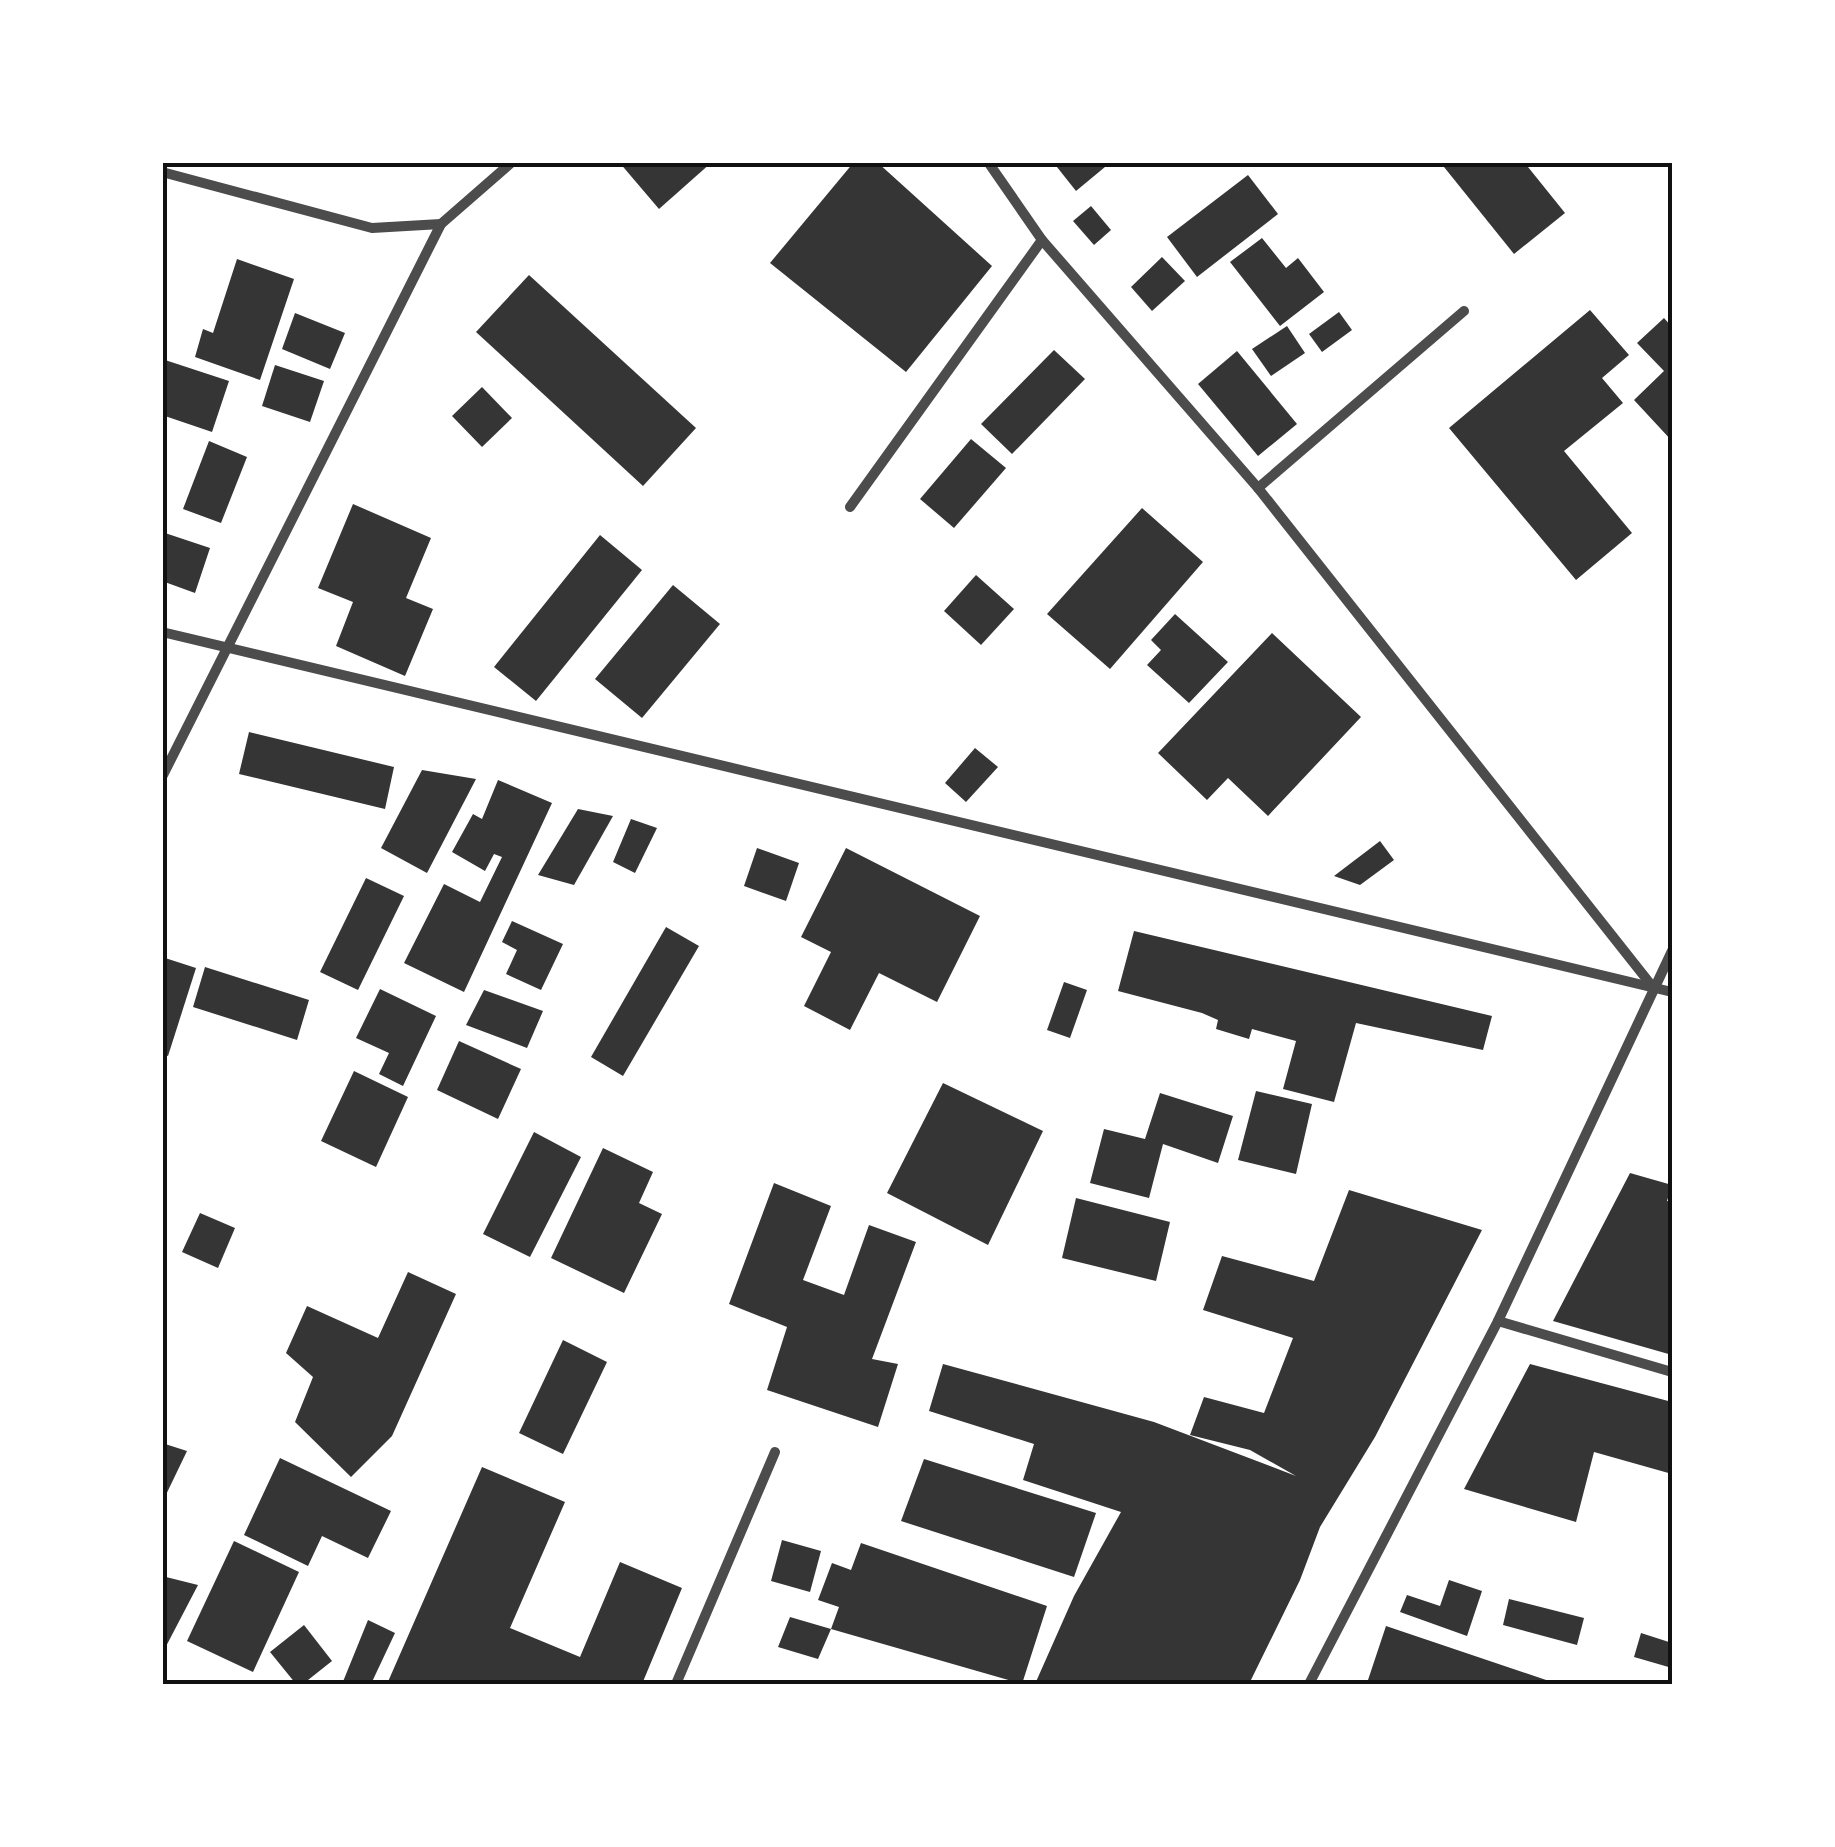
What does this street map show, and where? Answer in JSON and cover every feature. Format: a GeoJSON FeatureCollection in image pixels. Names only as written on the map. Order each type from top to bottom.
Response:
{"type":"FeatureCollection","features":[{"type":"Feature","properties":{"kind":"street"},"geometry":{"type":"LineString","coordinates":[[162,777],[231,648],[441,224],[512,162]]}},
{"type":"Feature","properties":{"kind":"street"},"geometry":{"type":"LineString","coordinates":[[988,162],[1042,240],[1258,488],[1653,987]]}},
{"type":"Feature","properties":{"kind":"street"},"geometry":{"type":"LineString","coordinates":[[162,172],[372,228],[441,224]]}},
{"type":"Feature","properties":{"kind":"street"},"geometry":{"type":"LineString","coordinates":[[850,507],[1042,240]]}},
{"type":"Feature","properties":{"kind":"street"},"geometry":{"type":"LineString","coordinates":[[1258,488],[1464,311]]}},
{"type":"Feature","properties":{"kind":"street"},"geometry":{"type":"LineString","coordinates":[[162,632],[1672,992]]}},
{"type":"Feature","properties":{"kind":"street"},"geometry":{"type":"LineString","coordinates":[[1310,1684],[1498,1321],[1672,951]]}},
{"type":"Feature","properties":{"kind":"street"},"geometry":{"type":"LineString","coordinates":[[1498,1321],[1672,1372]]}},
{"type":"Feature","properties":{"kind":"street"},"geometry":{"type":"LineString","coordinates":[[676,1684],[774,1452]]}},
{"type":"Feature","properties":{"kind":"building"},"geometry":{"type":"Polygon","coordinates":[[[619,162],[712,162],[659,209],[619,162]]]}},
{"type":"Feature","properties":{"kind":"building"},"geometry":{"type":"Polygon","coordinates":[[[854,162],[877,162],[992,266],[906,372],[770,263],[854,162]]]}},
{"type":"Feature","properties":{"kind":"building"},"geometry":{"type":"Polygon","coordinates":[[[1053,162],[1111,162],[1076,191],[1053,162]]]}},
{"type":"Feature","properties":{"kind":"building"},"geometry":{"type":"Polygon","coordinates":[[[1440,162],[1524,162],[1565,213],[1514,254],[1440,162]]]}},
{"type":"Feature","properties":{"kind":"building"},"geometry":{"type":"Polygon","coordinates":[[[1248,175],[1278,214],[1197,277],[1167,237],[1248,175]]]}},
{"type":"Feature","properties":{"kind":"building"},"geometry":{"type":"Polygon","coordinates":[[[1091,206],[1111,230],[1094,245],[1073,221],[1091,206]]]}},
{"type":"Feature","properties":{"kind":"building"},"geometry":{"type":"Polygon","coordinates":[[[1262,238],[1286,268],[1298,258],[1324,292],[1280,326],[1230,262],[1262,238]]]}},
{"type":"Feature","properties":{"kind":"building"},"geometry":{"type":"Polygon","coordinates":[[[1162,257],[1185,281],[1152,311],[1131,287],[1162,257]]]}},
{"type":"Feature","properties":{"kind":"building"},"geometry":{"type":"Polygon","coordinates":[[[237,259],[294,279],[260,380],[195,357],[203,329],[213,333],[237,259]]]}},
{"type":"Feature","properties":{"kind":"building"},"geometry":{"type":"Polygon","coordinates":[[[529,275],[696,428],[643,486],[476,332],[529,275]]]}},
{"type":"Feature","properties":{"kind":"building"},"geometry":{"type":"Polygon","coordinates":[[[1590,310],[1629,355],[1602,378],[1623,403],[1564,451],[1632,533],[1576,580],[1449,428],[1590,310]]]}},
{"type":"Feature","properties":{"kind":"building"},"geometry":{"type":"Polygon","coordinates":[[[1339,312],[1352,330],[1322,352],[1309,334],[1339,312]]]}},
{"type":"Feature","properties":{"kind":"building"},"geometry":{"type":"Polygon","coordinates":[[[295,313],[345,333],[330,369],[282,349],[295,313]]]}},
{"type":"Feature","properties":{"kind":"building"},"geometry":{"type":"Polygon","coordinates":[[[1664,318],[1672,327],[1672,441],[1634,400],[1664,371],[1637,343],[1664,318]]]}},
{"type":"Feature","properties":{"kind":"building"},"geometry":{"type":"Polygon","coordinates":[[[1287,326],[1305,353],[1271,376],[1252,349],[1287,326]]]}},
{"type":"Feature","properties":{"kind":"building"},"geometry":{"type":"Polygon","coordinates":[[[1054,350],[1085,379],[1012,454],[981,424],[1054,350]]]}},
{"type":"Feature","properties":{"kind":"building"},"geometry":{"type":"Polygon","coordinates":[[[1237,351],[1297,424],[1258,456],[1198,384],[1237,351]]]}},
{"type":"Feature","properties":{"kind":"building"},"geometry":{"type":"Polygon","coordinates":[[[162,359],[229,381],[212,432],[162,415],[162,359]]]}},
{"type":"Feature","properties":{"kind":"building"},"geometry":{"type":"Polygon","coordinates":[[[275,365],[324,381],[310,422],[262,406],[275,365]]]}},
{"type":"Feature","properties":{"kind":"building"},"geometry":{"type":"Polygon","coordinates":[[[482,387],[512,418],[482,447],[452,416],[482,387]]]}},
{"type":"Feature","properties":{"kind":"building"},"geometry":{"type":"Polygon","coordinates":[[[971,439],[1006,468],[954,528],[920,499],[971,439]]]}},
{"type":"Feature","properties":{"kind":"building"},"geometry":{"type":"Polygon","coordinates":[[[209,441],[247,457],[221,523],[183,509],[209,441]]]}},
{"type":"Feature","properties":{"kind":"building"},"geometry":{"type":"Polygon","coordinates":[[[353,504],[431,538],[406,598],[433,609],[405,676],[336,646],[353,602],[318,588],[353,504]]]}},
{"type":"Feature","properties":{"kind":"building"},"geometry":{"type":"Polygon","coordinates":[[[1142,508],[1203,562],[1110,669],[1047,614],[1142,508]]]}},
{"type":"Feature","properties":{"kind":"building"},"geometry":{"type":"Polygon","coordinates":[[[162,532],[210,548],[195,593],[162,581],[162,532]]]}},
{"type":"Feature","properties":{"kind":"building"},"geometry":{"type":"Polygon","coordinates":[[[600,535],[642,570],[536,701],[494,667],[600,535]]]}},
{"type":"Feature","properties":{"kind":"building"},"geometry":{"type":"Polygon","coordinates":[[[976,575],[1014,609],[981,645],[944,611],[976,575]]]}},
{"type":"Feature","properties":{"kind":"building"},"geometry":{"type":"Polygon","coordinates":[[[673,585],[720,624],[642,718],[595,679],[673,585]]]}},
{"type":"Feature","properties":{"kind":"building"},"geometry":{"type":"Polygon","coordinates":[[[1175,614],[1228,662],[1189,703],[1147,665],[1161,650],[1151,640],[1175,614]]]}},
{"type":"Feature","properties":{"kind":"building"},"geometry":{"type":"Polygon","coordinates":[[[1272,633],[1361,717],[1268,816],[1228,778],[1207,800],[1158,753],[1272,633]]]}},
{"type":"Feature","properties":{"kind":"building"},"geometry":{"type":"Polygon","coordinates":[[[249,732],[394,767],[385,809],[239,774],[249,732]]]}},
{"type":"Feature","properties":{"kind":"building"},"geometry":{"type":"Polygon","coordinates":[[[975,748],[998,767],[966,802],[945,783],[975,748]]]}},
{"type":"Feature","properties":{"kind":"building"},"geometry":{"type":"Polygon","coordinates":[[[422,770],[476,779],[427,873],[381,848],[422,770]]]}},
{"type":"Feature","properties":{"kind":"building"},"geometry":{"type":"Polygon","coordinates":[[[498,780],[552,803],[464,992],[404,963],[444,884],[480,902],[502,857],[494,854],[485,871],[452,852],[473,814],[482,819],[498,780]]]}},
{"type":"Feature","properties":{"kind":"building"},"geometry":{"type":"Polygon","coordinates":[[[578,809],[613,816],[574,885],[538,875],[578,809]]]}},
{"type":"Feature","properties":{"kind":"building"},"geometry":{"type":"Polygon","coordinates":[[[631,819],[657,828],[635,873],[613,862],[631,819]]]}},
{"type":"Feature","properties":{"kind":"building"},"geometry":{"type":"Polygon","coordinates":[[[1380,841],[1394,860],[1360,885],[1334,876],[1380,841]]]}},
{"type":"Feature","properties":{"kind":"building"},"geometry":{"type":"Polygon","coordinates":[[[757,848],[799,863],[786,901],[744,886],[757,848]]]}},
{"type":"Feature","properties":{"kind":"building"},"geometry":{"type":"Polygon","coordinates":[[[846,848],[980,916],[937,1002],[879,973],[850,1030],[804,1006],[831,952],[801,937],[846,848]]]}},
{"type":"Feature","properties":{"kind":"building"},"geometry":{"type":"Polygon","coordinates":[[[366,878],[404,896],[358,990],[320,972],[366,878]]]}},
{"type":"Feature","properties":{"kind":"building"},"geometry":{"type":"Polygon","coordinates":[[[512,921],[563,944],[541,990],[506,974],[517,950],[502,942],[512,921]]]}},
{"type":"Feature","properties":{"kind":"building"},"geometry":{"type":"Polygon","coordinates":[[[666,927],[699,946],[623,1076],[591,1057],[666,927]]]}},
{"type":"Feature","properties":{"kind":"building"},"geometry":{"type":"Polygon","coordinates":[[[1134,931],[1492,1016],[1483,1050],[1356,1023],[1334,1102],[1283,1089],[1296,1041],[1252,1029],[1249,1039],[1216,1029],[1218,1020],[1202,1013],[1118,991],[1134,931]]]}},
{"type":"Feature","properties":{"kind":"building"},"geometry":{"type":"Polygon","coordinates":[[[162,957],[196,968],[168,1056],[162,1054],[162,957]]]}},
{"type":"Feature","properties":{"kind":"building"},"geometry":{"type":"Polygon","coordinates":[[[205,967],[309,1000],[297,1040],[193,1007],[205,967]]]}},
{"type":"Feature","properties":{"kind":"building"},"geometry":{"type":"Polygon","coordinates":[[[1064,982],[1087,990],[1070,1038],[1047,1030],[1064,982]]]}},
{"type":"Feature","properties":{"kind":"building"},"geometry":{"type":"Polygon","coordinates":[[[380,989],[436,1016],[403,1086],[379,1074],[389,1053],[356,1038],[380,989]]]}},
{"type":"Feature","properties":{"kind":"building"},"geometry":{"type":"Polygon","coordinates":[[[484,990],[543,1011],[527,1048],[466,1025],[484,990]]]}},
{"type":"Feature","properties":{"kind":"building"},"geometry":{"type":"Polygon","coordinates":[[[459,1041],[521,1069],[498,1119],[437,1090],[459,1041]]]}},
{"type":"Feature","properties":{"kind":"building"},"geometry":{"type":"Polygon","coordinates":[[[354,1071],[408,1097],[376,1167],[321,1141],[354,1071]]]}},
{"type":"Feature","properties":{"kind":"building"},"geometry":{"type":"Polygon","coordinates":[[[943,1083],[1043,1131],[988,1245],[887,1193],[943,1083]]]}},
{"type":"Feature","properties":{"kind":"building"},"geometry":{"type":"Polygon","coordinates":[[[1256,1091],[1312,1104],[1296,1174],[1238,1160],[1256,1091]]]}},
{"type":"Feature","properties":{"kind":"building"},"geometry":{"type":"Polygon","coordinates":[[[1160,1093],[1233,1116],[1218,1163],[1163,1144],[1149,1198],[1090,1183],[1104,1129],[1145,1139],[1160,1093]]]}},
{"type":"Feature","properties":{"kind":"building"},"geometry":{"type":"Polygon","coordinates":[[[534,1132],[581,1157],[530,1257],[483,1234],[534,1132]]]}},
{"type":"Feature","properties":{"kind":"building"},"geometry":{"type":"Polygon","coordinates":[[[603,1148],[653,1172],[639,1203],[662,1214],[624,1293],[551,1258],[603,1148]]]}},
{"type":"Feature","properties":{"kind":"building"},"geometry":{"type":"Polygon","coordinates":[[[1630,1173],[1672,1185],[1667,1201],[1672,1202],[1672,1355],[1553,1321],[1630,1173]]]}},
{"type":"Feature","properties":{"kind":"building"},"geometry":{"type":"Polygon","coordinates":[[[774,1183],[831,1206],[803,1280],[844,1295],[869,1225],[916,1242],[872,1359],[898,1364],[878,1427],[767,1390],[787,1327],[729,1304],[774,1183]]]}},
{"type":"Feature","properties":{"kind":"building"},"geometry":{"type":"Polygon","coordinates":[[[1349,1190],[1482,1230],[1375,1437],[1320,1527],[1300,1580],[1249,1684],[1035,1684],[1074,1596],[1121,1512],[1023,1480],[1034,1444],[929,1411],[943,1364],[1154,1422],[1296,1476],[1250,1450],[1190,1435],[1204,1397],[1264,1413],[1293,1338],[1203,1310],[1222,1256],[1314,1281],[1349,1190]]]}},
{"type":"Feature","properties":{"kind":"building"},"geometry":{"type":"Polygon","coordinates":[[[1076,1198],[1170,1222],[1156,1281],[1062,1258],[1076,1198]]]}},
{"type":"Feature","properties":{"kind":"building"},"geometry":{"type":"Polygon","coordinates":[[[200,1213],[235,1228],[218,1268],[182,1252],[200,1213]]]}},
{"type":"Feature","properties":{"kind":"building"},"geometry":{"type":"Polygon","coordinates":[[[408,1272],[456,1294],[392,1436],[351,1477],[295,1422],[313,1377],[286,1353],[307,1306],[378,1338],[408,1272]]]}},
{"type":"Feature","properties":{"kind":"building"},"geometry":{"type":"Polygon","coordinates":[[[563,1340],[607,1362],[563,1454],[519,1433],[563,1340]]]}},
{"type":"Feature","properties":{"kind":"building"},"geometry":{"type":"Polygon","coordinates":[[[1530,1364],[1672,1402],[1672,1474],[1594,1452],[1576,1522],[1464,1489],[1530,1364]]]}},
{"type":"Feature","properties":{"kind":"building"},"geometry":{"type":"Polygon","coordinates":[[[162,1443],[187,1451],[162,1503],[162,1443]]]}},
{"type":"Feature","properties":{"kind":"building"},"geometry":{"type":"Polygon","coordinates":[[[280,1458],[391,1511],[368,1558],[322,1536],[308,1566],[244,1535],[280,1458]]]}},
{"type":"Feature","properties":{"kind":"building"},"geometry":{"type":"Polygon","coordinates":[[[924,1459],[1096,1513],[1074,1577],[901,1521],[924,1459]]]}},
{"type":"Feature","properties":{"kind":"building"},"geometry":{"type":"Polygon","coordinates":[[[482,1467],[565,1502],[510,1628],[580,1657],[620,1562],[682,1588],[642,1684],[387,1684],[482,1467]]]}},
{"type":"Feature","properties":{"kind":"building"},"geometry":{"type":"Polygon","coordinates":[[[782,1540],[821,1551],[810,1592],[771,1581],[782,1540]]]}},
{"type":"Feature","properties":{"kind":"building"},"geometry":{"type":"Polygon","coordinates":[[[234,1541],[299,1572],[253,1672],[187,1641],[234,1541]]]}},
{"type":"Feature","properties":{"kind":"building"},"geometry":{"type":"Polygon","coordinates":[[[861,1543],[1047,1606],[1022,1684],[831,1629],[839,1607],[818,1600],[832,1563],[851,1570],[861,1543]]]}},
{"type":"Feature","properties":{"kind":"building"},"geometry":{"type":"Polygon","coordinates":[[[162,1576],[198,1585],[162,1654],[162,1576]]]}},
{"type":"Feature","properties":{"kind":"building"},"geometry":{"type":"Polygon","coordinates":[[[1449,1580],[1482,1591],[1467,1636],[1400,1612],[1407,1595],[1440,1606],[1449,1580]]]}},
{"type":"Feature","properties":{"kind":"building"},"geometry":{"type":"Polygon","coordinates":[[[1509,1599],[1584,1618],[1577,1645],[1503,1625],[1509,1599]]]}},
{"type":"Feature","properties":{"kind":"building"},"geometry":{"type":"Polygon","coordinates":[[[790,1617],[831,1629],[818,1659],[778,1647],[790,1617]]]}},
{"type":"Feature","properties":{"kind":"building"},"geometry":{"type":"Polygon","coordinates":[[[368,1620],[395,1633],[371,1684],[342,1684],[368,1620]]]}},
{"type":"Feature","properties":{"kind":"building"},"geometry":{"type":"Polygon","coordinates":[[[304,1625],[332,1661],[303,1684],[296,1684],[270,1652],[304,1625]]]}},
{"type":"Feature","properties":{"kind":"building"},"geometry":{"type":"Polygon","coordinates":[[[1386,1626],[1558,1684],[1381,1684],[1368,1680],[1386,1626]]]}},
{"type":"Feature","properties":{"kind":"building"},"geometry":{"type":"Polygon","coordinates":[[[1641,1633],[1672,1643],[1672,1668],[1634,1657],[1641,1633]]]}}]}
